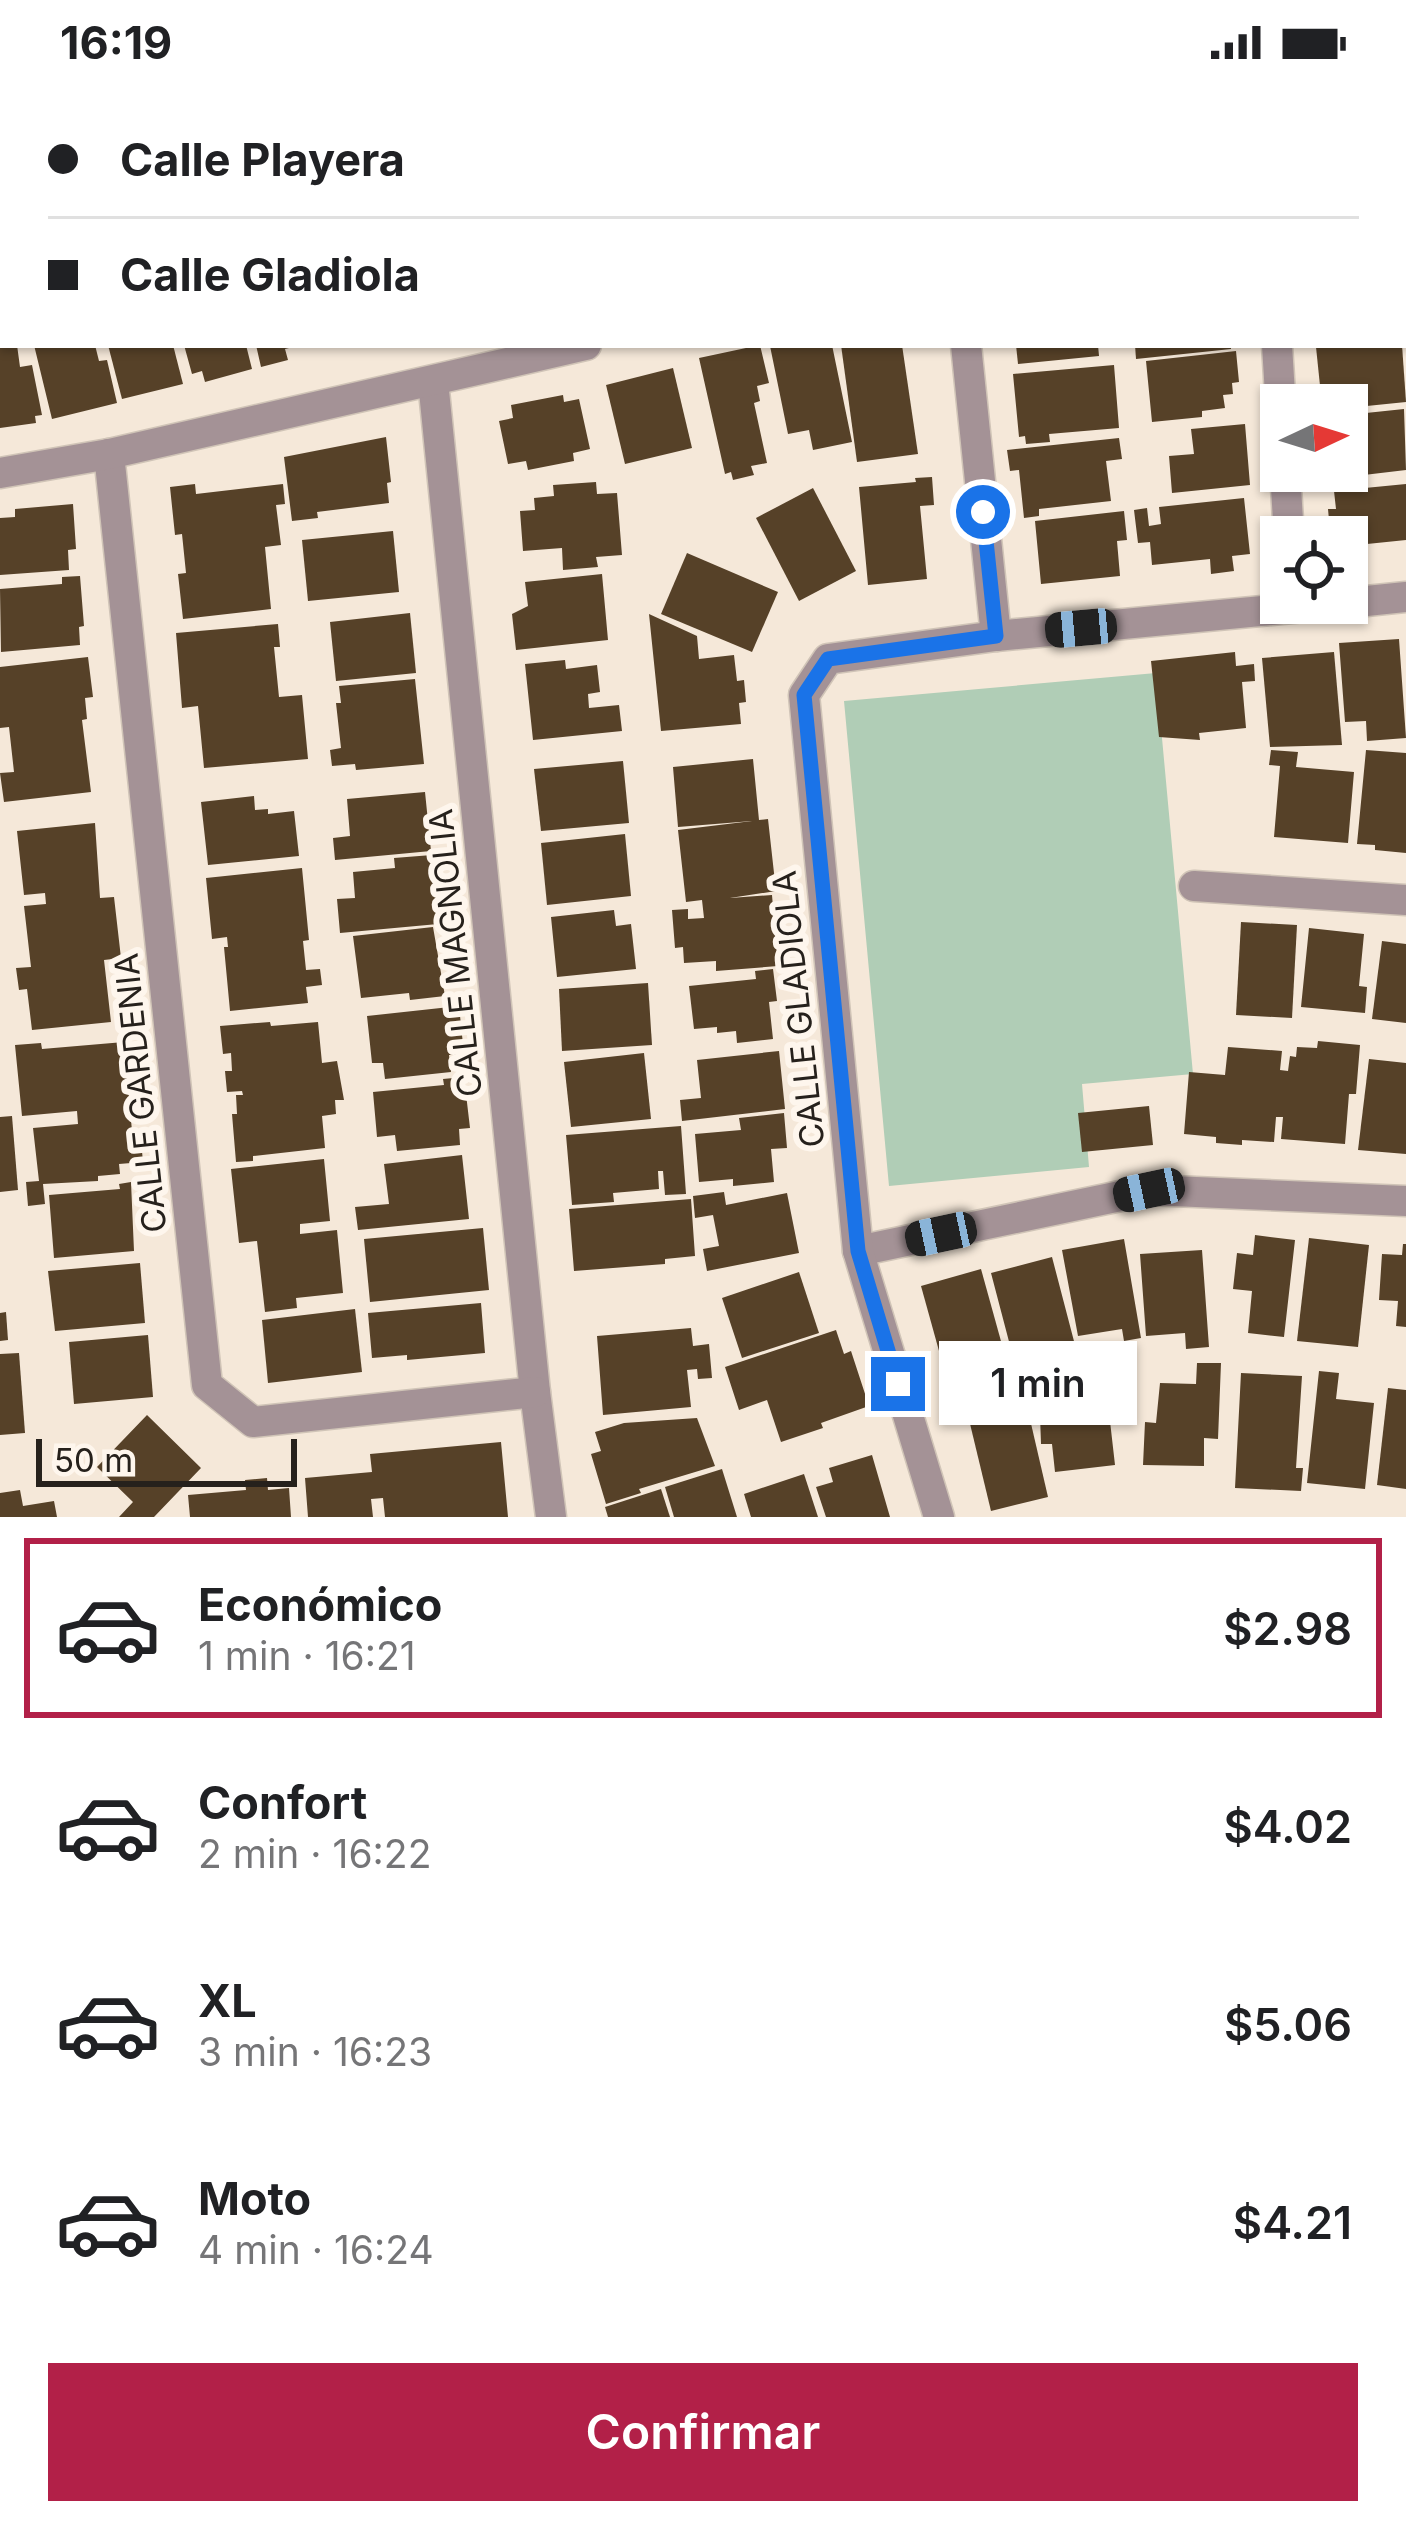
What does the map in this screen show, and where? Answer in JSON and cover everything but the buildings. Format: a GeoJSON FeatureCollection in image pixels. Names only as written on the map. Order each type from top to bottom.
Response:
{"type":"FeatureCollection","features":[{"type":"Feature","properties":{"kind":"street"},"geometry":{"type":"LineString","coordinates":[[0,472],[110,454],[573,348]]}},
{"type":"Feature","properties":{"kind":"street"},"geometry":{"type":"LineString","coordinates":[[966,348],[996,636]]}},
{"type":"Feature","properties":{"kind":"street"},"geometry":{"type":"LineString","coordinates":[[1277,348],[1279,384]]}},
{"type":"Feature","properties":{"kind":"street","name":"CALLE MAGNOLIA"},"geometry":{"type":"LineString","coordinates":[[433,381],[551,1517]]}},
{"type":"Feature","properties":{"kind":"street","name":"CALLE GARDENIA"},"geometry":{"type":"LineString","coordinates":[[110,454],[207,1384],[253,1422],[535,1392]]}},
{"type":"Feature","properties":{"kind":"street","name":"CALLE GLADIOLA"},"geometry":{"type":"LineString","coordinates":[[1368,601],[1406,597]]}},
{"type":"Feature","properties":{"kind":"street","name":"CALLE GLADIOLA"},"geometry":{"type":"LineString","coordinates":[[939,1517],[858,1251],[804,695],[828,659],[996,636],[1260,609]]}},
{"type":"Feature","properties":{"kind":"street"},"geometry":{"type":"LineString","coordinates":[[1194,886],[1406,900]]}},
{"type":"Feature","properties":{"kind":"street"},"geometry":{"type":"LineString","coordinates":[[858,1251],[1149,1190],[1406,1201]]}},
{"type":"Feature","properties":{"kind":"green space"},"geometry":{"type":"Polygon","coordinates":[[[1156,673],[1193,1074],[1082,1084],[1089,1167],[889,1186],[844,701],[1156,673]]]}},
{"type":"Feature","properties":{"kind":"route"},"geometry":{"type":"LineString","coordinates":[[898,1384],[858,1251],[804,695],[828,659],[996,636],[983,512]]}}]}
